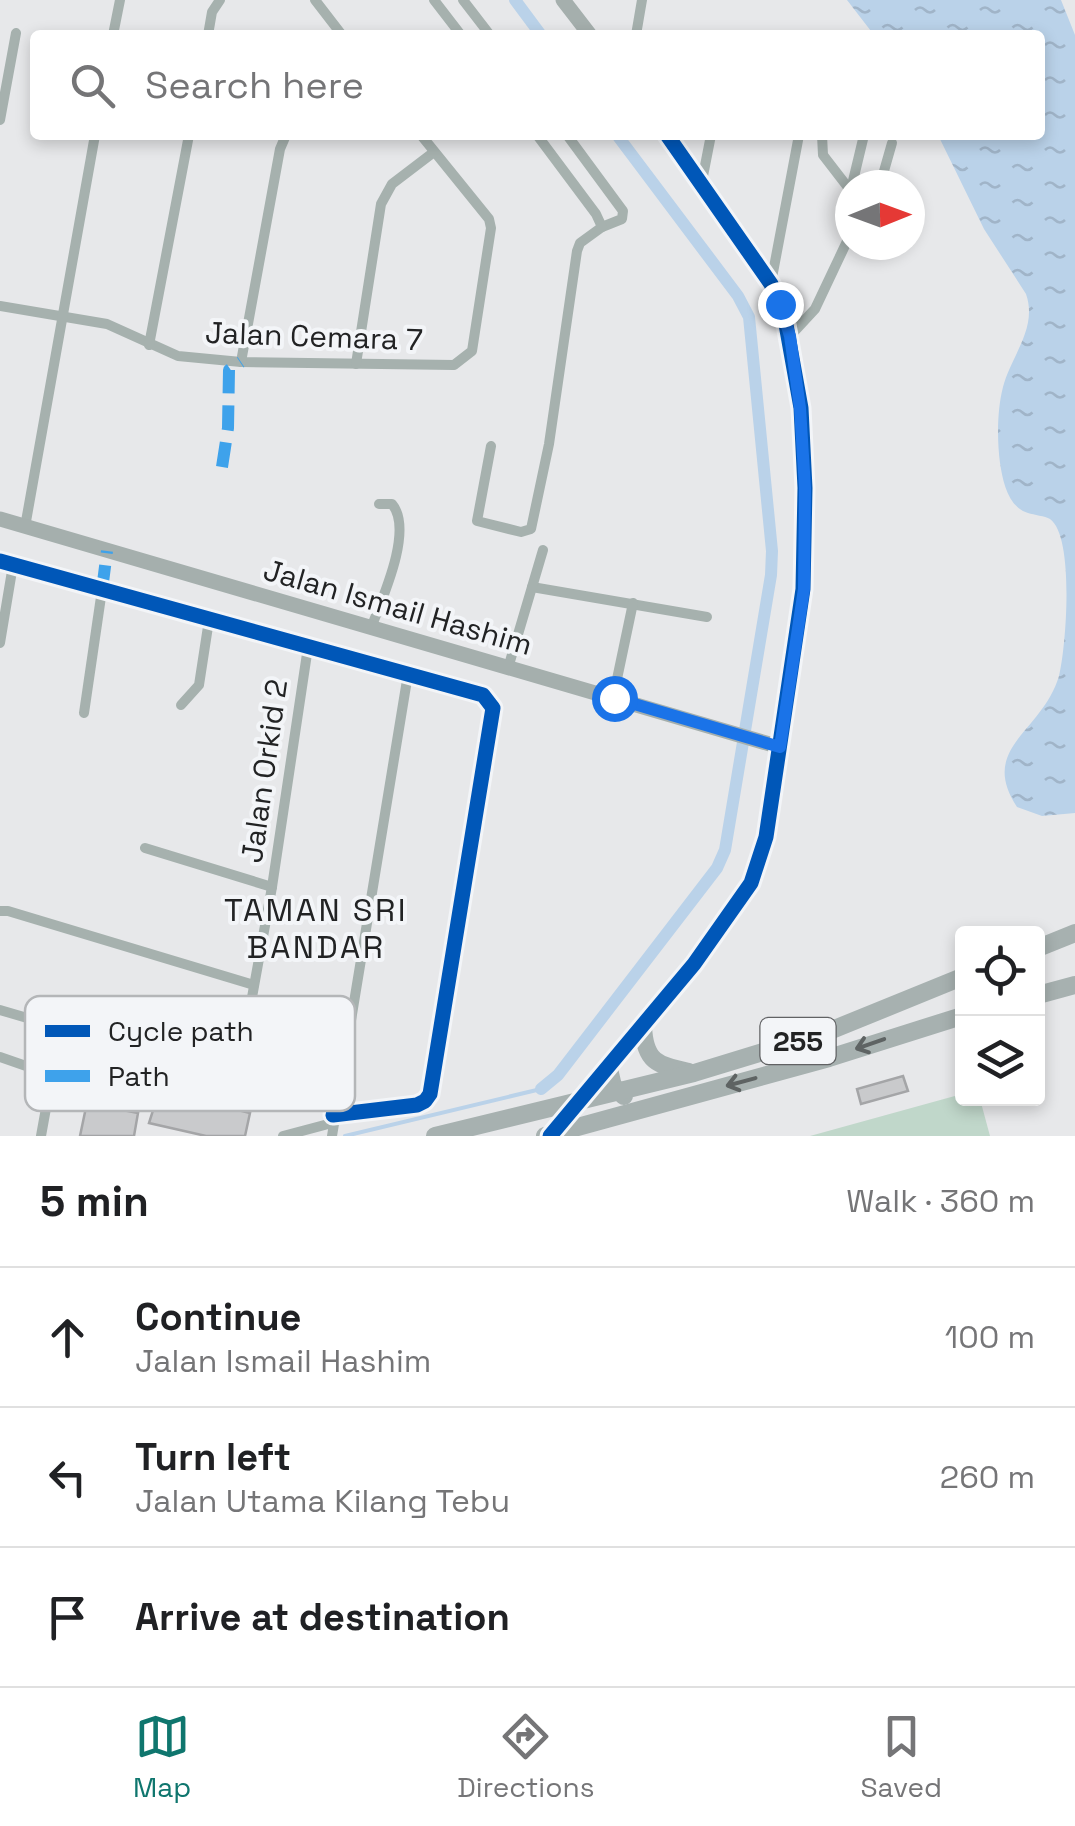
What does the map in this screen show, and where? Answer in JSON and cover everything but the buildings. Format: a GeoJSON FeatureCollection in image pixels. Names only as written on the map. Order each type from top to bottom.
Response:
{"type":"FeatureCollection","features":[{"type":"Feature","properties":{"kind":"main road"},"geometry":{"type":"LineString","coordinates":[[1045,945],[1075,933]]}},
{"type":"Feature","properties":{"kind":"main road","name":"255"},"geometry":{"type":"LineString","coordinates":[[434,1136],[694,1073],[822,1034],[955,980]]}},
{"type":"Feature","properties":{"kind":"main road"},"geometry":{"type":"LineString","coordinates":[[1045,993],[1075,985]]}},
{"type":"Feature","properties":{"kind":"main road","name":"255"},"geometry":{"type":"LineString","coordinates":[[549,1136],[829,1058],[955,1018]]}},
{"type":"Feature","properties":{"kind":"main road"},"geometry":{"type":"LineString","coordinates":[[642,1027],[644,1044],[657,1063],[694,1073]]}},
{"type":"Feature","properties":{"kind":"main road"},"geometry":{"type":"LineString","coordinates":[[609,1068],[610,1080],[618,1092],[652,1106]]}},
{"type":"Feature","properties":{"kind":"street"},"geometry":{"type":"LineString","coordinates":[[115,30],[120,0]]}},
{"type":"Feature","properties":{"kind":"street"},"geometry":{"type":"LineString","coordinates":[[209,30],[212,12],[220,0]]}},
{"type":"Feature","properties":{"kind":"street"},"geometry":{"type":"LineString","coordinates":[[315,0],[338,30]]}},
{"type":"Feature","properties":{"kind":"street"},"geometry":{"type":"LineString","coordinates":[[434,0],[456,30]]}},
{"type":"Feature","properties":{"kind":"street"},"geometry":{"type":"LineString","coordinates":[[463,0],[486,30]]}},
{"type":"Feature","properties":{"kind":"street"},"geometry":{"type":"LineString","coordinates":[[563,0],[586,30]]}},
{"type":"Feature","properties":{"kind":"street"},"geometry":{"type":"LineString","coordinates":[[637,30],[642,0]]}},
{"type":"Feature","properties":{"kind":"street"},"geometry":{"type":"LineString","coordinates":[[1,114],[16,33]]}},
{"type":"Feature","properties":{"kind":"street"},"geometry":{"type":"LineString","coordinates":[[25,526],[94,140]]}},
{"type":"Feature","properties":{"kind":"street"},"geometry":{"type":"LineString","coordinates":[[150,345],[188,140]]}},
{"type":"Feature","properties":{"kind":"street"},"geometry":{"type":"LineString","coordinates":[[241,362],[284,140]]}},
{"type":"Feature","properties":{"kind":"street"},"geometry":{"type":"LineString","coordinates":[[356,364],[381,204],[392,184],[434,152],[425,140]]}},
{"type":"Feature","properties":{"kind":"street"},"geometry":{"type":"LineString","coordinates":[[540,140],[602,227]]}},
{"type":"Feature","properties":{"kind":"street"},"geometry":{"type":"LineString","coordinates":[[491,446],[477,521],[520,532],[530,529],[549,444],[577,251],[580,243],[622,218],[623,212],[571,140]]}},
{"type":"Feature","properties":{"kind":"street"},"geometry":{"type":"LineString","coordinates":[[549,1136],[642,1027],[735,910],[751,883],[766,837],[804,589],[800,408],[790,336],[771,284],[671,140]]}},
{"type":"Feature","properties":{"kind":"street"},"geometry":{"type":"LineString","coordinates":[[702,182],[710,140]]}},
{"type":"Feature","properties":{"kind":"street"},"geometry":{"type":"LineString","coordinates":[[771,284],[798,140]]}},
{"type":"Feature","properties":{"kind":"street"},"geometry":{"type":"LineString","coordinates":[[822,140],[823,155],[836,170]]}},
{"type":"Feature","properties":{"kind":"street"},"geometry":{"type":"LineString","coordinates":[[855,170],[863,140]]}},
{"type":"Feature","properties":{"kind":"street"},"geometry":{"type":"LineString","coordinates":[[884,170],[892,143]]}},
{"type":"Feature","properties":{"kind":"street","name":"Jalan Cemara 7"},"geometry":{"type":"LineString","coordinates":[[0,306],[106,324],[178,356],[241,362],[454,365],[472,351],[491,237],[489,219],[434,152]]}},
{"type":"Feature","properties":{"kind":"street"},"geometry":{"type":"LineString","coordinates":[[790,336],[814,308],[838,260]]}},
{"type":"Feature","properties":{"kind":"street"},"geometry":{"type":"LineString","coordinates":[[371,628],[394,568],[399,524],[392,504],[379,504]]}},
{"type":"Feature","properties":{"kind":"street","name":"Jalan Ismail Hashim"},"geometry":{"type":"LineString","coordinates":[[0,519],[780,747]]}},
{"type":"Feature","properties":{"kind":"street"},"geometry":{"type":"LineString","coordinates":[[508,668],[543,550]]}},
{"type":"Feature","properties":{"kind":"street"},"geometry":{"type":"LineString","coordinates":[[0,561],[483,695],[493,708],[430,1094],[417,1105],[283,1136]]}},
{"type":"Feature","properties":{"kind":"street"},"geometry":{"type":"LineString","coordinates":[[0,643],[14,565]]}},
{"type":"Feature","properties":{"kind":"street"},"geometry":{"type":"LineString","coordinates":[[532,588],[707,617]]}},
{"type":"Feature","properties":{"kind":"street"},"geometry":{"type":"LineString","coordinates":[[84,712],[102,590]]}},
{"type":"Feature","properties":{"kind":"street"},"geometry":{"type":"LineString","coordinates":[[614,698],[633,603]]}},
{"type":"Feature","properties":{"kind":"street"},"geometry":{"type":"LineString","coordinates":[[181,705],[198,686],[209,620]]}},
{"type":"Feature","properties":{"kind":"street","name":"Jalan Orkid 2"},"geometry":{"type":"LineString","coordinates":[[252,996],[308,647]]}},
{"type":"Feature","properties":{"kind":"street"},"geometry":{"type":"LineString","coordinates":[[353,996],[408,674]]}},
{"type":"Feature","properties":{"kind":"street"},"geometry":{"type":"LineString","coordinates":[[146,848],[272,888]]}},
{"type":"Feature","properties":{"kind":"street"},"geometry":{"type":"LineString","coordinates":[[0,911],[254,985]]}},
{"type":"Feature","properties":{"kind":"street"},"geometry":{"type":"LineString","coordinates":[[0,1010],[25,1017]]}},
{"type":"Feature","properties":{"kind":"street"},"geometry":{"type":"LineString","coordinates":[[0,1057],[25,1065]]}},
{"type":"Feature","properties":{"kind":"street"},"geometry":{"type":"LineString","coordinates":[[41,1136],[46,1111]]}},
{"type":"Feature","properties":{"kind":"street"},"geometry":{"type":"LineString","coordinates":[[305,1111],[332,1123]]}},
{"type":"Feature","properties":{"kind":"green space"},"geometry":{"type":"Polygon","coordinates":[[[955,1096],[955,1106],[982,1106],[990,1136],[810,1136],[955,1096]]]}},
{"type":"Feature","properties":{"kind":"water"},"geometry":{"type":"Polygon","coordinates":[[[847,0],[1061,0],[1075,35],[1075,813],[1042,816],[1017,807],[1007,786],[1005,769],[1009,754],[1051,696],[1059,676],[1066,619],[1066,569],[1058,530],[1050,519],[1021,510],[1011,500],[1000,463],[1001,396],[1029,319],[1026,294],[984,229],[940,140],[1045,140],[1045,30],[870,30],[847,0]]]}},
{"type":"Feature","properties":{"kind":"waterway"},"geometry":{"type":"LineString","coordinates":[[515,0],[537,30]]}},
{"type":"Feature","properties":{"kind":"waterway"},"geometry":{"type":"LineString","coordinates":[[541,1089],[558,1075],[717,868],[725,850],[771,575],[772,551],[749,317],[738,296],[621,140]]}},
{"type":"Feature","properties":{"kind":"waterway"},"geometry":{"type":"LineString","coordinates":[[345,1136],[541,1089]]}},
{"type":"Feature","properties":{"kind":"marked path"},"geometry":{"type":"LineString","coordinates":[[222,467],[228,428],[229,370],[241,362]]}},
{"type":"Feature","properties":{"kind":"marked path"},"geometry":{"type":"LineString","coordinates":[[102,590],[107,551]]}},
{"type":"Feature","properties":{"kind":"cycle path"},"geometry":{"type":"LineString","coordinates":[[550,1136],[694,964],[751,883],[766,837],[803,589],[805,488],[801,408],[785,319],[771,284],[670,140]]}},
{"type":"Feature","properties":{"kind":"cycle path"},"geometry":{"type":"LineString","coordinates":[[0,561],[483,695],[493,708],[430,1094],[417,1105],[333,1115]]}},
{"type":"Feature","properties":{"kind":"district","name":"TAMAN SRI BANDAR"},"geometry":{"type":"Point","coordinates":[316,928]}},
{"type":"Feature","properties":{"kind":"route"},"geometry":{"type":"LineString","coordinates":[[614,698],[780,747],[804,589],[805,488],[800,408],[790,336],[780,304]]}}]}
